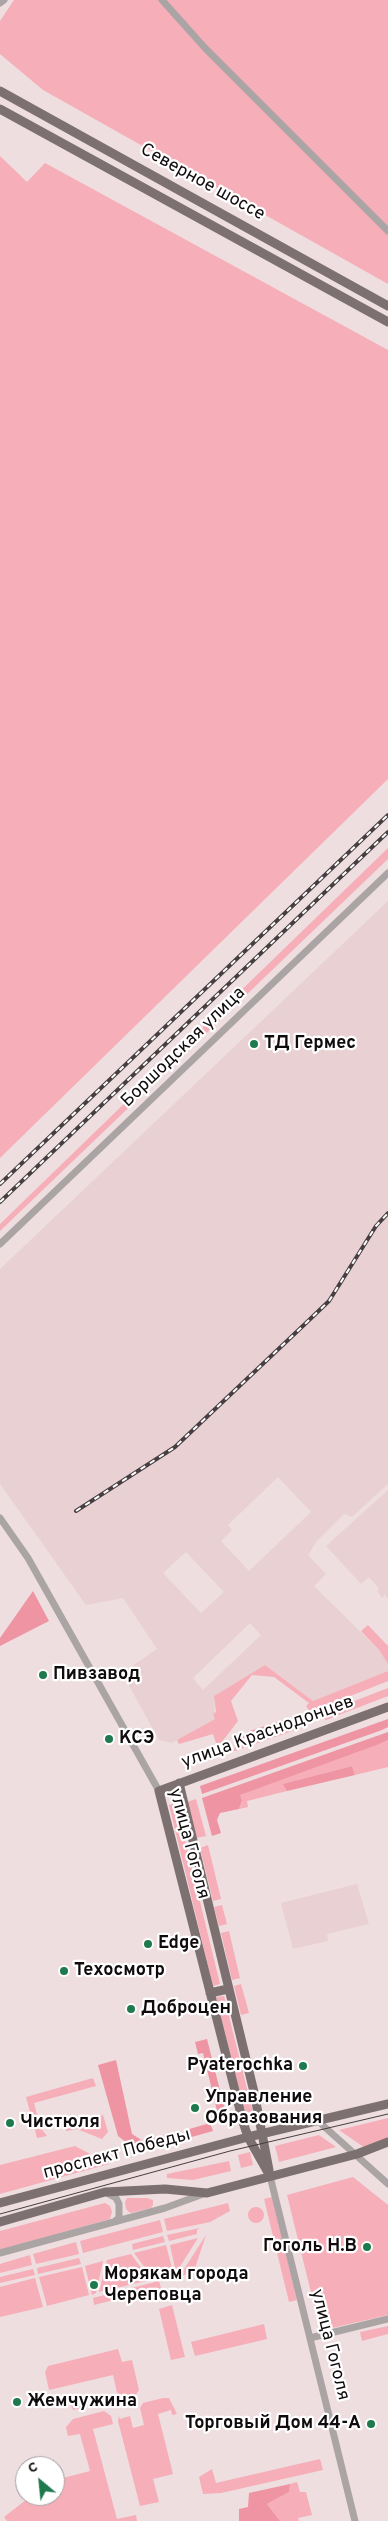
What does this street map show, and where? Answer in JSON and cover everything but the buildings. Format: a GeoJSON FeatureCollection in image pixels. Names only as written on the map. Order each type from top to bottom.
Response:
{"type":"FeatureCollection","features":[{"type":"Feature","properties":{"kind":"main road","name":"Северное шоссе"},"geometry":{"type":"LineString","coordinates":[[0,91],[388,306]]}},
{"type":"Feature","properties":{"kind":"main road","name":"Северное шоссе"},"geometry":{"type":"LineString","coordinates":[[0,109],[388,322]]}},
{"type":"Feature","properties":{"kind":"main road","name":"улица Краснодонцев"},"geometry":{"type":"LineString","coordinates":[[159,1792],[388,1706]]}},
{"type":"Feature","properties":{"kind":"main road","name":"улица Гоголя"},"geometry":{"type":"LineString","coordinates":[[179,1783],[262,2134],[270,2176]]}},
{"type":"Feature","properties":{"kind":"main road","name":"улица Гоголя"},"geometry":{"type":"LineString","coordinates":[[159,1792],[248,2137],[270,2176]]}},
{"type":"Feature","properties":{"kind":"main road"},"geometry":{"type":"LineString","coordinates":[[210,1993],[228,1989]]}},
{"type":"Feature","properties":{"kind":"main road","name":"проспект Победы"},"geometry":{"type":"LineString","coordinates":[[0,2203],[248,2137],[388,2104]]}},
{"type":"Feature","properties":{"kind":"main road","name":"проспект Победы"},"geometry":{"type":"LineString","coordinates":[[0,2222],[105,2192],[165,2189],[207,2193],[357,2154],[388,2142]]}},
{"type":"Feature","properties":{"kind":"street"},"geometry":{"type":"LineString","coordinates":[[162,0],[205,48],[388,231]]}},
{"type":"Feature","properties":{"kind":"street","name":"Боршодская улица"},"geometry":{"type":"LineString","coordinates":[[0,1244],[388,873]]}},
{"type":"Feature","properties":{"kind":"street","name":"улица Гоголя"},"geometry":{"type":"LineString","coordinates":[[0,1518],[28,1558],[159,1792]]}},
{"type":"Feature","properties":{"kind":"street"},"geometry":{"type":"LineString","coordinates":[[318,2122],[357,2154],[388,2184]]}},
{"type":"Feature","properties":{"kind":"street","name":"улица Гоголя"},"geometry":{"type":"LineString","coordinates":[[270,2176],[355,2521]]}},
{"type":"Feature","properties":{"kind":"street"},"geometry":{"type":"LineString","coordinates":[[105,2192],[116,2198],[119,2204],[119,2218],[112,2222]]}},
{"type":"Feature","properties":{"kind":"street"},"geometry":{"type":"LineString","coordinates":[[0,2253],[165,2208],[207,2193]]}},
{"type":"Feature","properties":{"kind":"street"},"geometry":{"type":"LineString","coordinates":[[310,2338],[388,2319]]}},
{"type":"Feature","properties":{"kind":"shaded area"},"geometry":{"type":"Polygon","coordinates":[[[14,0],[388,0],[388,284],[43,90],[0,54],[0,21],[14,0]]]}},
{"type":"Feature","properties":{"kind":"shaded area"},"geometry":{"type":"Polygon","coordinates":[[[0,156],[27,182],[45,163],[388,350],[388,779],[0,1158],[0,156]]]}},
{"type":"Feature","properties":{"kind":"shaded area"},"geometry":{"type":"Polygon","coordinates":[[[388,848],[388,859],[0,1231],[0,1224],[388,848]]]}},
{"type":"Feature","properties":{"kind":"shaded area"},"geometry":{"type":"Polygon","coordinates":[[[388,901],[388,1484],[352,1517],[344,1514],[317,1541],[308,1555],[326,1574],[314,1586],[379,1650],[388,1664],[388,1671],[313,1701],[265,1665],[214,1696],[215,1719],[172,1743],[159,1740],[122,1673],[157,1649],[123,1598],[86,1605],[0,1484],[0,1269],[388,901]],[[278,1477],[228,1525],[232,1530],[221,1541],[249,1571],[311,1512],[278,1477]],[[186,1552],[163,1573],[201,1613],[224,1592],[186,1552]],[[250,1623],[193,1678],[203,1690],[261,1635],[250,1623]]]}},
{"type":"Feature","properties":{"kind":"shaded area"},"geometry":{"type":"Polygon","coordinates":[[[388,1490],[388,1599],[385,1595],[382,1598],[377,1591],[379,1589],[369,1577],[361,1584],[326,1546],[388,1490]]]}},
{"type":"Feature","properties":{"kind":"shaded area"},"geometry":{"type":"Polygon","coordinates":[[[33,1591],[49,1621],[0,1646],[0,1638],[33,1591]]]}},
{"type":"Feature","properties":{"kind":"shaded area"},"geometry":{"type":"Polygon","coordinates":[[[368,1625],[388,1646],[388,1664],[379,1650],[361,1631],[368,1625]]]}},
{"type":"Feature","properties":{"kind":"shaded area"},"geometry":{"type":"Polygon","coordinates":[[[265,1665],[313,1701],[388,1671],[388,1681],[310,1712],[306,1706],[309,1703],[274,1677],[252,1675],[231,1701],[238,1721],[221,1743],[216,1743],[213,1734],[179,1744],[177,1740],[215,1719],[213,1714],[216,1712],[214,1696],[265,1665]]]}},
{"type":"Feature","properties":{"kind":"shaded area"},"geometry":{"type":"Polygon","coordinates":[[[388,1688],[388,1696],[326,1720],[318,1715],[388,1688]]]}},
{"type":"Feature","properties":{"kind":"shaded area"},"geometry":{"type":"Polygon","coordinates":[[[388,1719],[388,1727],[382,1730],[202,1794],[200,1786],[388,1719]]]}},
{"type":"Feature","properties":{"kind":"shaded area"},"geometry":{"type":"Polygon","coordinates":[[[283,1720],[291,1722],[241,1739],[247,1732],[283,1720]]]}},
{"type":"Feature","properties":{"kind":"shaded area"},"geometry":{"type":"Polygon","coordinates":[[[294,1725],[301,1728],[232,1752],[237,1744],[294,1725]]]}},
{"type":"Feature","properties":{"kind":"shaded area"},"geometry":{"type":"Polygon","coordinates":[[[388,1732],[388,1740],[379,1744],[240,1795],[242,1801],[239,1809],[220,1813],[217,1820],[221,1833],[212,1836],[202,1798],[388,1732]]]}},
{"type":"Feature","properties":{"kind":"shaded area"},"geometry":{"type":"Polygon","coordinates":[[[388,1740],[388,1767],[355,1775],[352,1766],[284,1784],[287,1791],[247,1801],[248,1807],[239,1809],[242,1802],[239,1795],[388,1740]]]}},
{"type":"Feature","properties":{"kind":"shaded area"},"geometry":{"type":"Polygon","coordinates":[[[352,1766],[355,1775],[287,1791],[283,1784],[352,1766]]]}},
{"type":"Feature","properties":{"kind":"shaded area"},"geometry":{"type":"Polygon","coordinates":[[[196,1799],[206,1836],[196,1838],[187,1802],[196,1799]]]}},
{"type":"Feature","properties":{"kind":"shaded area"},"geometry":{"type":"Polygon","coordinates":[[[176,1803],[220,1984],[213,1986],[169,1805],[176,1803]]]}},
{"type":"Feature","properties":{"kind":"shaded area"},"geometry":{"type":"Polygon","coordinates":[[[208,1845],[221,1899],[213,1901],[200,1848],[208,1845]]]}},
{"type":"Feature","properties":{"kind":"shaded area"},"geometry":{"type":"Polygon","coordinates":[[[357,1884],[369,1924],[327,1934],[328,1941],[293,1949],[281,1903],[357,1884]]]}},
{"type":"Feature","properties":{"kind":"shaded area"},"geometry":{"type":"Polygon","coordinates":[[[222,1905],[227,1924],[219,1926],[214,1907],[222,1905]]]}},
{"type":"Feature","properties":{"kind":"shaded area"},"geometry":{"type":"Polygon","coordinates":[[[229,1931],[240,1978],[232,1980],[221,1933],[229,1931]]]}},
{"type":"Feature","properties":{"kind":"shaded area"},"geometry":{"type":"Polygon","coordinates":[[[241,1984],[249,2013],[241,2015],[234,1986],[241,1984]]]}},
{"type":"Feature","properties":{"kind":"shaded area"},"geometry":{"type":"Polygon","coordinates":[[[224,1996],[254,2117],[247,2120],[216,1997],[224,1996]]]}},
{"type":"Feature","properties":{"kind":"shaded area"},"geometry":{"type":"Polygon","coordinates":[[[207,2039],[228,2122],[219,2119],[203,2053],[198,2054],[195,2042],[207,2039]]]}},
{"type":"Feature","properties":{"kind":"shaded area"},"geometry":{"type":"Polygon","coordinates":[[[116,2060],[132,2134],[143,2141],[175,2133],[177,2140],[137,2151],[118,2136],[98,2065],[116,2060]]]}},
{"type":"Feature","properties":{"kind":"shaded area"},"geometry":{"type":"Polygon","coordinates":[[[93,2078],[96,2086],[34,2103],[40,2127],[47,2136],[37,2138],[26,2097],[93,2078]]]}},
{"type":"Feature","properties":{"kind":"shaded area"},"geometry":{"type":"Polygon","coordinates":[[[103,2115],[108,2132],[102,2139],[77,2129],[66,2131],[64,2125],[103,2115]]]}},
{"type":"Feature","properties":{"kind":"shaded area"},"geometry":{"type":"Polygon","coordinates":[[[388,2118],[388,2139],[365,2148],[339,2130],[388,2118]]]}},
{"type":"Feature","properties":{"kind":"shaded area"},"geometry":{"type":"Polygon","coordinates":[[[210,2123],[213,2131],[188,2138],[186,2130],[210,2123]]]}},
{"type":"Feature","properties":{"kind":"shaded area"},"geometry":{"type":"Polygon","coordinates":[[[319,2135],[336,2147],[279,2162],[275,2146],[319,2135]]]}},
{"type":"Feature","properties":{"kind":"shaded area"},"geometry":{"type":"Polygon","coordinates":[[[75,2146],[109,2164],[0,2194],[0,2165],[75,2146]]]}},
{"type":"Feature","properties":{"kind":"shaded area"},"geometry":{"type":"Polygon","coordinates":[[[250,2152],[253,2165],[241,2168],[238,2155],[250,2152]]]}},
{"type":"Feature","properties":{"kind":"shaded area"},"geometry":{"type":"Polygon","coordinates":[[[229,2161],[231,2171],[193,2180],[167,2178],[167,2174],[229,2161]]]}},
{"type":"Feature","properties":{"kind":"shaded area"},"geometry":{"type":"Polygon","coordinates":[[[353,2177],[388,2205],[388,2315],[332,2328],[331,2322],[319,2325],[287,2195],[353,2177]]]}},
{"type":"Feature","properties":{"kind":"shaded area"},"geometry":{"type":"Polygon","coordinates":[[[272,2197],[297,2300],[289,2302],[264,2199],[272,2197]]]}},
{"type":"Feature","properties":{"kind":"shaded area"},"geometry":{"type":"Polygon","coordinates":[[[127,2198],[147,2198],[153,2200],[153,2205],[151,2208],[130,2213],[126,2209],[125,2202],[127,2198]]]}},
{"type":"Feature","properties":{"kind":"shaded area"},"geometry":{"type":"Polygon","coordinates":[[[105,2203],[110,2206],[112,2212],[110,2219],[0,2250],[0,2231],[105,2203]]]}},
{"type":"Feature","properties":{"kind":"shaded area"},"geometry":{"type":"Polygon","coordinates":[[[228,2203],[230,2211],[210,2222],[167,2231],[164,2219],[228,2203]]]}},
{"type":"Feature","properties":{"kind":"shaded area"},"geometry":{"type":"Polygon","coordinates":[[[256,2207],[262,2209],[264,2215],[262,2221],[256,2223],[250,2221],[248,2215],[250,2209],[256,2207]]]}},
{"type":"Feature","properties":{"kind":"shaded area"},"geometry":{"type":"Polygon","coordinates":[[[160,2220],[163,2232],[83,2253],[80,2241],[160,2220]]]}},
{"type":"Feature","properties":{"kind":"shaded area"},"geometry":{"type":"Polygon","coordinates":[[[200,2228],[197,2230],[197,2234],[169,2241],[167,2235],[200,2228]]]}},
{"type":"Feature","properties":{"kind":"shaded area"},"geometry":{"type":"Polygon","coordinates":[[[206,2235],[195,2268],[177,2280],[206,2235]]]}},
{"type":"Feature","properties":{"kind":"shaded area"},"geometry":{"type":"Polygon","coordinates":[[[163,2236],[165,2242],[133,2250],[132,2244],[163,2236]]]}},
{"type":"Feature","properties":{"kind":"shaded area"},"geometry":{"type":"Polygon","coordinates":[[[198,2238],[176,2273],[170,2245],[198,2238]]]}},
{"type":"Feature","properties":{"kind":"shaded area"},"geometry":{"type":"Polygon","coordinates":[[[76,2242],[79,2254],[36,2264],[33,2254],[76,2242]]]}},
{"type":"Feature","properties":{"kind":"shaded area"},"geometry":{"type":"Polygon","coordinates":[[[166,2245],[172,2268],[151,2273],[152,2277],[134,2253],[166,2245]]]}},
{"type":"Feature","properties":{"kind":"shaded area"},"geometry":{"type":"Polygon","coordinates":[[[131,2254],[150,2280],[99,2292],[107,2260],[131,2254]]]}},
{"type":"Feature","properties":{"kind":"shaded area"},"geometry":{"type":"Polygon","coordinates":[[[30,2255],[32,2265],[0,2273],[0,2264],[30,2255]]]}},
{"type":"Feature","properties":{"kind":"shaded area"},"geometry":{"type":"Polygon","coordinates":[[[79,2258],[81,2264],[38,2274],[37,2268],[79,2258]]]}},
{"type":"Feature","properties":{"kind":"shaded area"},"geometry":{"type":"Polygon","coordinates":[[[103,2261],[96,2293],[92,2295],[85,2266],[103,2261]]]}},
{"type":"Feature","properties":{"kind":"shaded area"},"geometry":{"type":"Polygon","coordinates":[[[82,2267],[89,2295],[47,2306],[39,2277],[82,2267]]]}},
{"type":"Feature","properties":{"kind":"shaded area"},"geometry":{"type":"Polygon","coordinates":[[[33,2269],[35,2275],[0,2283],[0,2277],[33,2269]]]}},
{"type":"Feature","properties":{"kind":"shaded area"},"geometry":{"type":"Polygon","coordinates":[[[35,2278],[43,2307],[0,2317],[0,2287],[35,2278]]]}},
{"type":"Feature","properties":{"kind":"shaded area"},"geometry":{"type":"Polygon","coordinates":[[[159,2281],[161,2288],[94,2305],[93,2298],[159,2281]]]}},
{"type":"Feature","properties":{"kind":"shaded area"},"geometry":{"type":"Polygon","coordinates":[[[172,2305],[185,2357],[171,2360],[159,2309],[172,2305]]]}},
{"type":"Feature","properties":{"kind":"shaded area"},"geometry":{"type":"Polygon","coordinates":[[[264,2324],[267,2339],[195,2356],[191,2342],[264,2324]]]}},
{"type":"Feature","properties":{"kind":"shaded area"},"geometry":{"type":"Polygon","coordinates":[[[388,2326],[388,2334],[362,2341],[360,2332],[388,2326]]]}},
{"type":"Feature","properties":{"kind":"shaded area"},"geometry":{"type":"Polygon","coordinates":[[[118,2349],[122,2362],[132,2360],[139,2390],[135,2396],[73,2410],[70,2402],[74,2401],[76,2407],[118,2397],[113,2375],[49,2390],[45,2372],[48,2366],[118,2349]]]}},
{"type":"Feature","properties":{"kind":"shaded area"},"geometry":{"type":"Polygon","coordinates":[[[169,2398],[177,2414],[172,2415],[171,2410],[158,2414],[173,2474],[153,2479],[159,2502],[140,2506],[118,2421],[119,2416],[120,2419],[130,2416],[133,2428],[144,2425],[140,2408],[143,2403],[169,2398]]]}},
{"type":"Feature","properties":{"kind":"shaded area"},"geometry":{"type":"Polygon","coordinates":[[[104,2411],[111,2416],[113,2424],[93,2429],[117,2519],[136,2515],[137,2521],[7,2521],[4,2517],[18,2506],[65,2506],[65,2477],[90,2471],[80,2434],[68,2436],[66,2427],[73,2419],[104,2411]]]}},
{"type":"Feature","properties":{"kind":"shaded area"},"geometry":{"type":"Polygon","coordinates":[[[320,2459],[323,2470],[221,2493],[203,2494],[199,2477],[212,2469],[216,2483],[320,2459]]]}},
{"type":"Feature","properties":{"kind":"shaded area"},"geometry":{"type":"Polygon","coordinates":[[[297,2482],[300,2492],[306,2492],[312,2515],[298,2518],[299,2521],[280,2521],[267,2504],[289,2492],[290,2484],[297,2482]]]}},
{"type":"Feature","properties":{"kind":"shaded area"},"geometry":{"type":"Polygon","coordinates":[[[290,2484],[289,2492],[267,2504],[280,2521],[239,2521],[239,2509],[248,2507],[249,2493],[290,2484]]]}},
{"type":"Feature","properties":{"kind":"tram line"},"geometry":{"type":"LineString","coordinates":[[0,2214],[230,2151],[388,2114]]}},
{"type":"Feature","properties":{"kind":"railway"},"geometry":{"type":"LineString","coordinates":[[0,1184],[388,815]]}},
{"type":"Feature","properties":{"kind":"railway"},"geometry":{"type":"LineString","coordinates":[[0,1202],[388,832]]}},
{"type":"Feature","properties":{"kind":"railway"},"geometry":{"type":"LineString","coordinates":[[76,1511],[175,1447],[306,1323],[329,1301],[376,1226],[388,1213]]}},
{"type":"Feature","properties":{"kind":"place","name":"ТД Гермес"},"geometry":{"type":"Point","coordinates":[254,1044]}},
{"type":"Feature","properties":{"kind":"place","name":"Пивзавод"},"geometry":{"type":"Point","coordinates":[43,1675]}},
{"type":"Feature","properties":{"kind":"place","name":"КСЭ"},"geometry":{"type":"Point","coordinates":[109,1739]}},
{"type":"Feature","properties":{"kind":"place","name":"Edge"},"geometry":{"type":"Point","coordinates":[148,1944]}},
{"type":"Feature","properties":{"kind":"place","name":"Техосмотр"},"geometry":{"type":"Point","coordinates":[64,1971]}},
{"type":"Feature","properties":{"kind":"place","name":"Доброцен"},"geometry":{"type":"Point","coordinates":[131,2009]}},
{"type":"Feature","properties":{"kind":"place","name":"Pyaterochka"},"geometry":{"type":"Point","coordinates":[303,2066]}},
{"type":"Feature","properties":{"kind":"place","name":"Управление Образования"},"geometry":{"type":"Point","coordinates":[195,2108]}},
{"type":"Feature","properties":{"kind":"place","name":"Чистюля"},"geometry":{"type":"Point","coordinates":[10,2123]}},
{"type":"Feature","properties":{"kind":"place","name":"Гоголь Н.В"},"geometry":{"type":"Point","coordinates":[367,2247]}},
{"type":"Feature","properties":{"kind":"place","name":"Морякам города Череповца"},"geometry":{"type":"Point","coordinates":[94,2285]}},
{"type":"Feature","properties":{"kind":"place","name":"Жемчужина"},"geometry":{"type":"Point","coordinates":[17,2402]}},
{"type":"Feature","properties":{"kind":"place","name":"Торговый Дом 44-А"},"geometry":{"type":"Point","coordinates":[371,2424]}}]}
